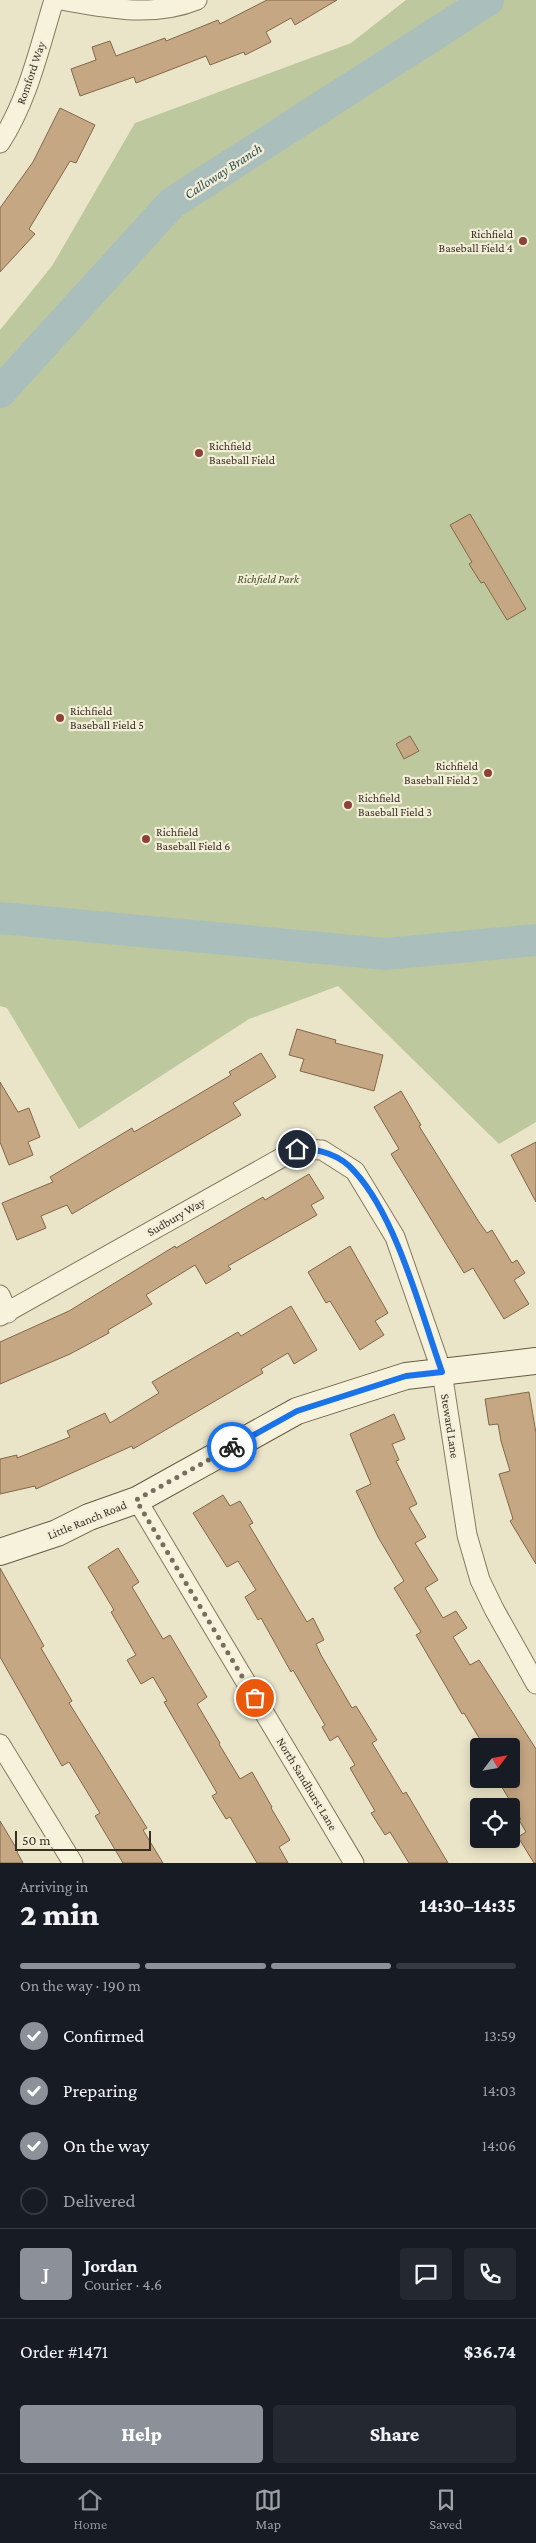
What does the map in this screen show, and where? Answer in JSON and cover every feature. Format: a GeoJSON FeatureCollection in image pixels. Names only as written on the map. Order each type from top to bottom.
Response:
{"type":"FeatureCollection","features":[{"type":"Feature","properties":{"kind":"street","name":"Romford Way"},"geometry":{"type":"LineString","coordinates":[[0,143],[12,125],[27,90],[54,0]]}},
{"type":"Feature","properties":{"kind":"street"},"geometry":{"type":"LineString","coordinates":[[61,0],[114,10],[152,10],[183,6],[197,0]]}},
{"type":"Feature","properties":{"kind":"street","name":"Sudbury Way"},"geometry":{"type":"LineString","coordinates":[[4,1315],[297,1149],[322,1150],[355,1171]]}},
{"type":"Feature","properties":{"kind":"street","name":"Steward Lane"},"geometry":{"type":"LineString","coordinates":[[355,1171],[394,1237],[442,1372],[467,1535],[480,1580],[536,1684]]}},
{"type":"Feature","properties":{"kind":"street"},"geometry":{"type":"LineString","coordinates":[[0,1295],[4,1315]]}},
{"type":"Feature","properties":{"kind":"street","name":"Little Ranch Road"},"geometry":{"type":"LineString","coordinates":[[0,1552],[58,1533],[88,1517],[136,1500],[297,1411],[406,1376],[536,1361]]}},
{"type":"Feature","properties":{"kind":"street","name":"North Sandhurst Lane"},"geometry":{"type":"LineString","coordinates":[[136,1500],[354,1863]]}},
{"type":"Feature","properties":{"kind":"street"},"geometry":{"type":"LineString","coordinates":[[0,1744],[73,1863]]}},
{"type":"Feature","properties":{"kind":"green space","name":"Richfield Park"},"geometry":{"type":"Polygon","coordinates":[[[406,0],[536,0],[536,1122],[499,1144],[338,986],[249,1019],[79,1129],[7,1008],[0,1006],[0,330],[52,266],[135,123],[351,43],[406,0]]]}},
{"type":"Feature","properties":{"kind":"building"},"geometry":{"type":"Polygon","coordinates":[[[267,0],[337,0],[295,25],[291,18],[266,32],[271,42],[245,55],[244,52],[210,65],[206,56],[136,83],[134,77],[80,96],[71,69],[96,60],[92,47],[110,41],[116,56],[165,38],[166,41],[218,20],[220,24],[267,0]]]}},
{"type":"Feature","properties":{"kind":"building"},"geometry":{"type":"Polygon","coordinates":[[[60,108],[95,125],[76,163],[70,161],[29,229],[35,234],[0,272],[0,208],[33,162],[60,108]]]}},
{"type":"Feature","properties":{"kind":"building"},"geometry":{"type":"Polygon","coordinates":[[[470,514],[526,609],[507,620],[484,582],[481,583],[469,564],[472,562],[450,525],[470,514]]]}},
{"type":"Feature","properties":{"kind":"building"},"geometry":{"type":"Polygon","coordinates":[[[410,736],[419,751],[404,759],[396,744],[410,736]]]}},
{"type":"Feature","properties":{"kind":"building"},"geometry":{"type":"Polygon","coordinates":[[[297,1029],[336,1040],[335,1043],[383,1055],[374,1091],[300,1071],[304,1059],[289,1055],[297,1029]]]}},
{"type":"Feature","properties":{"kind":"building"},"geometry":{"type":"Polygon","coordinates":[[[261,1053],[276,1077],[233,1103],[241,1115],[72,1214],[67,1205],[41,1216],[46,1228],[17,1240],[2,1203],[53,1182],[50,1177],[132,1128],[134,1132],[177,1107],[231,1075],[229,1072],[261,1053]]]}},
{"type":"Feature","properties":{"kind":"building"},"geometry":{"type":"Polygon","coordinates":[[[0,1082],[18,1112],[29,1108],[40,1137],[28,1142],[33,1155],[9,1165],[0,1142],[0,1082]]]}},
{"type":"Feature","properties":{"kind":"building"},"geometry":{"type":"Polygon","coordinates":[[[401,1091],[421,1125],[419,1126],[479,1222],[487,1233],[492,1230],[512,1263],[517,1260],[525,1273],[514,1280],[529,1304],[504,1319],[473,1268],[464,1273],[391,1154],[399,1149],[374,1107],[401,1091]]]}},
{"type":"Feature","properties":{"kind":"building"},"geometry":{"type":"Polygon","coordinates":[[[536,1142],[536,1202],[511,1155],[536,1142]]]}},
{"type":"Feature","properties":{"kind":"building"},"geometry":{"type":"Polygon","coordinates":[[[309,1174],[324,1198],[311,1205],[317,1215],[228,1266],[231,1269],[206,1284],[195,1265],[146,1295],[152,1304],[108,1330],[109,1333],[70,1354],[0,1384],[0,1342],[69,1311],[175,1246],[176,1248],[263,1197],[265,1200],[309,1174]]]}},
{"type":"Feature","properties":{"kind":"building"},"geometry":{"type":"Polygon","coordinates":[[[350,1246],[388,1313],[375,1321],[384,1335],[360,1350],[330,1301],[326,1303],[308,1272],[350,1246]]]}},
{"type":"Feature","properties":{"kind":"building"},"geometry":{"type":"Polygon","coordinates":[[[291,1306],[317,1350],[294,1364],[288,1353],[261,1369],[263,1373],[133,1449],[132,1446],[36,1489],[35,1486],[0,1494],[0,1459],[17,1455],[17,1458],[70,1437],[67,1431],[105,1413],[110,1423],[159,1393],[152,1382],[238,1332],[241,1336],[291,1306]]]}},
{"type":"Feature","properties":{"kind":"building"},"geometry":{"type":"Polygon","coordinates":[[[529,1392],[536,1433],[536,1564],[510,1521],[513,1519],[499,1474],[510,1471],[498,1424],[489,1425],[485,1399],[529,1392]]]}},
{"type":"Feature","properties":{"kind":"building"},"geometry":{"type":"Polygon","coordinates":[[[394,1414],[405,1439],[392,1444],[399,1460],[396,1461],[417,1504],[409,1508],[426,1537],[415,1543],[438,1580],[425,1588],[443,1618],[456,1611],[467,1628],[453,1637],[470,1665],[479,1660],[536,1749],[536,1863],[534,1863],[520,1840],[520,1836],[526,1832],[520,1822],[520,1798],[508,1798],[502,1788],[520,1788],[520,1738],[479,1738],[464,1713],[462,1714],[416,1635],[421,1632],[394,1588],[404,1581],[378,1537],[356,1491],[371,1484],[350,1434],[394,1414]]]}},
{"type":"Feature","properties":{"kind":"building"},"geometry":{"type":"Polygon","coordinates":[[[223,1495],[230,1506],[240,1501],[253,1523],[249,1525],[307,1622],[313,1618],[324,1640],[316,1644],[321,1655],[352,1708],[356,1706],[377,1740],[372,1743],[403,1794],[406,1792],[448,1863],[409,1863],[390,1832],[385,1835],[371,1813],[375,1811],[350,1768],[355,1765],[338,1736],[330,1741],[322,1727],[325,1725],[293,1670],[291,1672],[261,1618],[258,1620],[245,1597],[256,1590],[238,1561],[227,1567],[193,1513],[223,1495]]]}},
{"type":"Feature","properties":{"kind":"building"},"geometry":{"type":"Polygon","coordinates":[[[118,1548],[139,1582],[132,1587],[163,1639],[170,1635],[207,1697],[197,1704],[219,1744],[240,1779],[252,1772],[290,1840],[279,1847],[288,1863],[257,1863],[230,1817],[226,1819],[212,1796],[217,1793],[164,1702],[167,1701],[153,1677],[141,1684],[127,1660],[136,1655],[111,1612],[114,1610],[88,1567],[118,1548]]]}},
{"type":"Feature","properties":{"kind":"building"},"geometry":{"type":"Polygon","coordinates":[[[0,1568],[44,1646],[41,1648],[72,1701],[69,1703],[147,1828],[143,1830],[163,1863],[123,1863],[95,1816],[100,1813],[69,1762],[62,1766],[0,1657],[0,1568]]]}},
{"type":"Feature","properties":{"kind":"building"},"geometry":{"type":"Polygon","coordinates":[[[0,1821],[18,1851],[23,1863],[0,1863],[0,1821]]]}},
{"type":"Feature","properties":{"kind":"waterway","name":"Calloway Branch"},"geometry":{"type":"LineString","coordinates":[[0,392],[172,203],[488,0]]}},
{"type":"Feature","properties":{"kind":"waterway"},"geometry":{"type":"LineString","coordinates":[[0,918],[385,954],[536,940]]}},
{"type":"Feature","properties":{"kind":"way so far"},"geometry":{"type":"LineString","coordinates":[[232,1447],[136,1500],[255,1698]]}},
{"type":"Feature","properties":{"kind":"place","name":"Richfield Baseball Field 4"},"geometry":{"type":"Point","coordinates":[523,241]}},
{"type":"Feature","properties":{"kind":"place","name":"Richfield Baseball Field"},"geometry":{"type":"Point","coordinates":[199,453]}},
{"type":"Feature","properties":{"kind":"place","name":"Richfield Baseball Field 5"},"geometry":{"type":"Point","coordinates":[60,718]}},
{"type":"Feature","properties":{"kind":"place","name":"Richfield Baseball Field 2"},"geometry":{"type":"Point","coordinates":[488,773]}},
{"type":"Feature","properties":{"kind":"place","name":"Richfield Baseball Field 3"},"geometry":{"type":"Point","coordinates":[348,805]}},
{"type":"Feature","properties":{"kind":"place","name":"Richfield Baseball Field 6"},"geometry":{"type":"Point","coordinates":[146,839]}},
{"type":"Feature","properties":{"kind":"route"},"geometry":{"type":"LineString","coordinates":[[232,1447],[297,1411],[406,1376],[442,1372],[394,1237],[374,1200],[355,1171],[322,1150],[297,1149]]}}]}
